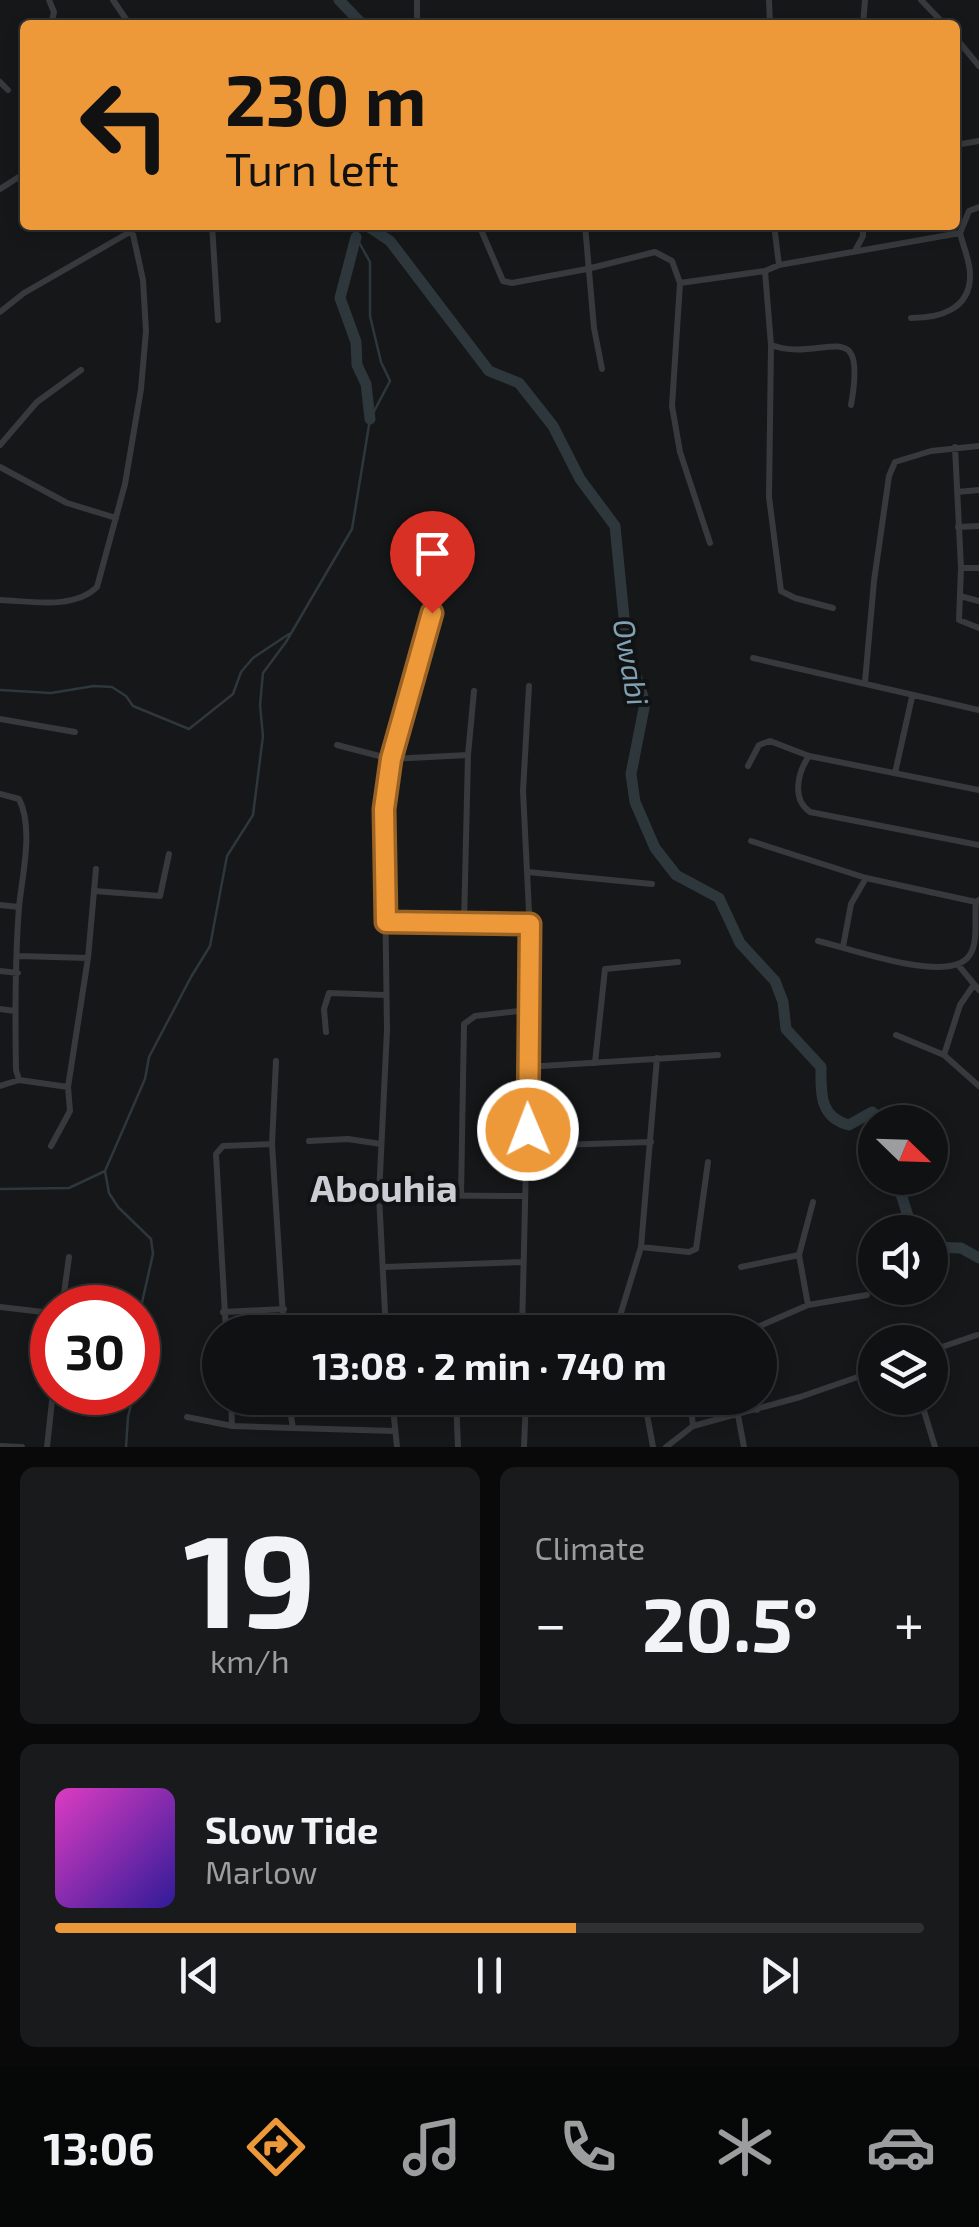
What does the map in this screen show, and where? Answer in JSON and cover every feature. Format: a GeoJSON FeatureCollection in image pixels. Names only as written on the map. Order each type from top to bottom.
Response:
{"type":"FeatureCollection","features":[{"type":"Feature","properties":{"kind":"street"},"geometry":{"type":"LineString","coordinates":[[921,0],[941,20]]}},
{"type":"Feature","properties":{"kind":"street"},"geometry":{"type":"LineString","coordinates":[[960,42],[979,66]]}},
{"type":"Feature","properties":{"kind":"street"},"geometry":{"type":"LineString","coordinates":[[0,82],[8,90]]}},
{"type":"Feature","properties":{"kind":"street"},"geometry":{"type":"LineString","coordinates":[[911,318],[943,316],[963,297],[975,276],[960,233],[969,212],[979,206]]}},
{"type":"Feature","properties":{"kind":"street"},"geometry":{"type":"LineString","coordinates":[[0,312],[24,293],[132,230],[142,280],[146,331],[141,389],[116,518],[97,587],[90,594],[58,602],[0,600]]}},
{"type":"Feature","properties":{"kind":"street"},"geometry":{"type":"LineString","coordinates":[[212,230],[218,320]]}},
{"type":"Feature","properties":{"kind":"street"},"geometry":{"type":"LineString","coordinates":[[481,230],[504,282],[588,269],[655,252],[672,261],[680,282],[672,406],[680,452],[710,543]]}},
{"type":"Feature","properties":{"kind":"street"},"geometry":{"type":"LineString","coordinates":[[584,230],[602,370]]}},
{"type":"Feature","properties":{"kind":"street"},"geometry":{"type":"LineString","coordinates":[[775,230],[780,264]]}},
{"type":"Feature","properties":{"kind":"street"},"geometry":{"type":"LineString","coordinates":[[856,250],[863,230]]}},
{"type":"Feature","properties":{"kind":"street"},"geometry":{"type":"LineString","coordinates":[[680,282],[764,271],[780,264],[960,233]]}},
{"type":"Feature","properties":{"kind":"street"},"geometry":{"type":"LineString","coordinates":[[863,236],[879,246]]}},
{"type":"Feature","properties":{"kind":"street"},"geometry":{"type":"LineString","coordinates":[[764,271],[771,345],[769,496],[781,591],[834,608]]}},
{"type":"Feature","properties":{"kind":"street"},"geometry":{"type":"LineString","coordinates":[[771,345],[783,349],[848,349],[856,358],[858,370],[852,405]]}},
{"type":"Feature","properties":{"kind":"street"},"geometry":{"type":"LineString","coordinates":[[0,445],[37,402],[81,370]]}},
{"type":"Feature","properties":{"kind":"street"},"geometry":{"type":"LineString","coordinates":[[865,682],[874,582],[894,462],[979,446]]}},
{"type":"Feature","properties":{"kind":"street"},"geometry":{"type":"LineString","coordinates":[[955,448],[960,622],[979,628]]}},
{"type":"Feature","properties":{"kind":"street"},"geometry":{"type":"LineString","coordinates":[[0,467],[66,504],[116,518]]}},
{"type":"Feature","properties":{"kind":"street"},"geometry":{"type":"LineString","coordinates":[[957,492],[979,490]]}},
{"type":"Feature","properties":{"kind":"street"},"geometry":{"type":"LineString","coordinates":[[958,527],[979,526]]}},
{"type":"Feature","properties":{"kind":"street"},"geometry":{"type":"LineString","coordinates":[[961,568],[979,568]]}},
{"type":"Feature","properties":{"kind":"street"},"geometry":{"type":"LineString","coordinates":[[385,1315],[379,1195],[388,1030],[384,809],[391,759],[415,665],[441,587]]}},
{"type":"Feature","properties":{"kind":"street"},"geometry":{"type":"LineString","coordinates":[[960,596],[979,602]]}},
{"type":"Feature","properties":{"kind":"street"},"geometry":{"type":"LineString","coordinates":[[753,658],[979,710]]}},
{"type":"Feature","properties":{"kind":"street"},"geometry":{"type":"LineString","coordinates":[[522,1315],[530,924],[523,791],[529,686]]}},
{"type":"Feature","properties":{"kind":"street"},"geometry":{"type":"LineString","coordinates":[[464,924],[468,755],[474,691]]}},
{"type":"Feature","properties":{"kind":"street"},"geometry":{"type":"LineString","coordinates":[[896,773],[912,697]]}},
{"type":"Feature","properties":{"kind":"street"},"geometry":{"type":"LineString","coordinates":[[0,718],[75,732]]}},
{"type":"Feature","properties":{"kind":"street"},"geometry":{"type":"LineString","coordinates":[[748,766],[759,745],[768,741],[809,756],[979,790]]}},
{"type":"Feature","properties":{"kind":"street"},"geometry":{"type":"LineString","coordinates":[[336,745],[391,759],[468,755]]}},
{"type":"Feature","properties":{"kind":"street"},"geometry":{"type":"LineString","coordinates":[[809,756],[801,770],[798,789],[799,802],[810,812],[979,845]]}},
{"type":"Feature","properties":{"kind":"street"},"geometry":{"type":"LineString","coordinates":[[0,794],[20,799],[23,806],[26,856],[19,907],[16,1011],[19,1080]]}},
{"type":"Feature","properties":{"kind":"street"},"geometry":{"type":"LineString","coordinates":[[751,841],[866,878],[977,901],[974,945],[960,966],[935,969],[818,941]]}},
{"type":"Feature","properties":{"kind":"street"},"geometry":{"type":"LineString","coordinates":[[94,891],[160,896],[169,854]]}},
{"type":"Feature","properties":{"kind":"street"},"geometry":{"type":"LineString","coordinates":[[51,1146],[70,1111],[68,1087],[88,958],[96,870]]}},
{"type":"Feature","properties":{"kind":"street"},"geometry":{"type":"LineString","coordinates":[[528,872],[652,884]]}},
{"type":"Feature","properties":{"kind":"street"},"geometry":{"type":"LineString","coordinates":[[843,946],[851,904],[866,878]]}},
{"type":"Feature","properties":{"kind":"street"},"geometry":{"type":"LineString","coordinates":[[0,906],[19,907]]}},
{"type":"Feature","properties":{"kind":"street"},"geometry":{"type":"LineString","coordinates":[[386,922],[530,924]]}},
{"type":"Feature","properties":{"kind":"street"},"geometry":{"type":"LineString","coordinates":[[19,956],[88,958]]}},
{"type":"Feature","properties":{"kind":"street"},"geometry":{"type":"LineString","coordinates":[[595,1064],[605,969],[678,962]]}},
{"type":"Feature","properties":{"kind":"street"},"geometry":{"type":"LineString","coordinates":[[944,1055],[960,1005],[976,988],[960,966]]}},
{"type":"Feature","properties":{"kind":"street"},"geometry":{"type":"LineString","coordinates":[[0,971],[18,974]]}},
{"type":"Feature","properties":{"kind":"street"},"geometry":{"type":"LineString","coordinates":[[326,1032],[324,1010],[329,993],[385,995]]}},
{"type":"Feature","properties":{"kind":"street"},"geometry":{"type":"LineString","coordinates":[[0,1010],[16,1011]]}},
{"type":"Feature","properties":{"kind":"street"},"geometry":{"type":"LineString","coordinates":[[461,1196],[464,1024],[475,1016],[528,1010]]}},
{"type":"Feature","properties":{"kind":"street"},"geometry":{"type":"LineString","coordinates":[[896,1035],[944,1055],[979,1086]]}},
{"type":"Feature","properties":{"kind":"street"},"geometry":{"type":"LineString","coordinates":[[526,1067],[718,1055]]}},
{"type":"Feature","properties":{"kind":"street"},"geometry":{"type":"LineString","coordinates":[[621,1315],[642,1247],[656,1058]]}},
{"type":"Feature","properties":{"kind":"street"},"geometry":{"type":"LineString","coordinates":[[276,1060],[272,1144],[284,1315]]}},
{"type":"Feature","properties":{"kind":"street"},"geometry":{"type":"LineString","coordinates":[[0,1086],[19,1080],[68,1087]]}},
{"type":"Feature","properties":{"kind":"street"},"geometry":{"type":"LineString","coordinates":[[309,1142],[348,1139],[381,1144]]}},
{"type":"Feature","properties":{"kind":"street"},"geometry":{"type":"LineString","coordinates":[[527,1146],[652,1142]]}},
{"type":"Feature","properties":{"kind":"street"},"geometry":{"type":"LineString","coordinates":[[223,1315],[216,1154],[223,1146],[272,1144]]}},
{"type":"Feature","properties":{"kind":"street"},"geometry":{"type":"LineString","coordinates":[[642,1247],[690,1252],[696,1249],[708,1162]]}},
{"type":"Feature","properties":{"kind":"street"},"geometry":{"type":"LineString","coordinates":[[379,1195],[526,1196]]}},
{"type":"Feature","properties":{"kind":"street"},"geometry":{"type":"LineString","coordinates":[[808,1305],[799,1255],[814,1202]]}},
{"type":"Feature","properties":{"kind":"street"},"geometry":{"type":"LineString","coordinates":[[741,1267],[799,1255]]}},
{"type":"Feature","properties":{"kind":"street"},"geometry":{"type":"LineString","coordinates":[[65,1285],[69,1257]]}},
{"type":"Feature","properties":{"kind":"street"},"geometry":{"type":"LineString","coordinates":[[384,1268],[523,1262]]}},
{"type":"Feature","properties":{"kind":"street"},"geometry":{"type":"LineString","coordinates":[[777,1318],[808,1305],[858,1298]]}},
{"type":"Feature","properties":{"kind":"street"},"geometry":{"type":"LineString","coordinates":[[0,1307],[30,1310]]}},
{"type":"Feature","properties":{"kind":"street"},"geometry":{"type":"LineString","coordinates":[[223,1312],[284,1308]]}},
{"type":"Feature","properties":{"kind":"street"},"geometry":{"type":"LineString","coordinates":[[948,1345],[978,1334]]}},
{"type":"Feature","properties":{"kind":"street"},"geometry":{"type":"LineString","coordinates":[[777,1404],[858,1377]]}},
{"type":"Feature","properties":{"kind":"street"},"geometry":{"type":"LineString","coordinates":[[47,1447],[50,1415]]}},
{"type":"Feature","properties":{"kind":"street"},"geometry":{"type":"LineString","coordinates":[[232,1415],[232,1426]]}},
{"type":"Feature","properties":{"kind":"street"},"geometry":{"type":"LineString","coordinates":[[291,1415],[293,1428]]}},
{"type":"Feature","properties":{"kind":"street"},"geometry":{"type":"LineString","coordinates":[[393,1415],[396,1447]]}},
{"type":"Feature","properties":{"kind":"street"},"geometry":{"type":"LineString","coordinates":[[457,1415],[458,1447]]}},
{"type":"Feature","properties":{"kind":"street"},"geometry":{"type":"LineString","coordinates":[[524,1447],[526,1415]]}},
{"type":"Feature","properties":{"kind":"street"},"geometry":{"type":"LineString","coordinates":[[647,1415],[653,1447]]}},
{"type":"Feature","properties":{"kind":"street"},"geometry":{"type":"LineString","coordinates":[[692,1415],[693,1426]]}},
{"type":"Feature","properties":{"kind":"street"},"geometry":{"type":"LineString","coordinates":[[666,1447],[693,1426],[738,1415],[744,1447]]}},
{"type":"Feature","properties":{"kind":"street"},"geometry":{"type":"LineString","coordinates":[[925,1415],[935,1447]]}},
{"type":"Feature","properties":{"kind":"street"},"geometry":{"type":"LineString","coordinates":[[187,1417],[232,1426],[394,1431]]}},
{"type":"Feature","properties":{"kind":"street"},"geometry":{"type":"LineString","coordinates":[[0,1446],[22,1447]]}},
{"type":"Feature","properties":{"kind":"waterway","name":"Owabi"},"geometry":{"type":"LineString","coordinates":[[339,0],[358,20]]}},
{"type":"Feature","properties":{"kind":"waterway"},"geometry":{"type":"LineString","coordinates":[[0,1189],[69,1188],[105,1171],[145,1079],[149,1057],[210,946],[227,856],[253,815],[263,736],[263,673],[286,642],[352,529],[370,419],[390,381],[381,362],[370,316],[370,262],[356,230]]}},
{"type":"Feature","properties":{"kind":"waterway","name":"Owabi"},"geometry":{"type":"LineString","coordinates":[[374,230],[390,241],[489,371],[519,383],[553,426],[580,479],[615,526],[627,648],[645,703],[631,774],[635,802],[655,848],[676,875],[719,898],[740,943],[775,981],[783,1002],[786,1029],[821,1067],[827,1110],[849,1125],[858,1120]]}},
{"type":"Feature","properties":{"kind":"waterway"},"geometry":{"type":"LineString","coordinates":[[356,237],[340,298],[356,342],[357,365],[366,384],[370,419]]}},
{"type":"Feature","properties":{"kind":"waterway"},"geometry":{"type":"LineString","coordinates":[[0,690],[51,693],[112,687],[133,706],[189,729],[233,694],[241,672],[253,658],[289,634]]}},
{"type":"Feature","properties":{"kind":"waterway"},"geometry":{"type":"LineString","coordinates":[[105,1171],[109,1193],[118,1207],[151,1239],[153,1254],[146,1285]]}},
{"type":"Feature","properties":{"kind":"waterway","name":"Owabi"},"geometry":{"type":"LineString","coordinates":[[901,1195],[908,1215]]}},
{"type":"Feature","properties":{"kind":"waterway","name":"Owabi"},"geometry":{"type":"LineString","coordinates":[[948,1248],[961,1248],[979,1258]]}},
{"type":"Feature","properties":{"kind":"waterway"},"geometry":{"type":"LineString","coordinates":[[126,1447],[128,1415]]}},
{"type":"Feature","properties":{"kind":"district","name":"Abouhia"},"geometry":{"type":"Point","coordinates":[384,1187]}},
{"type":"Feature","properties":{"kind":"route"},"geometry":{"type":"LineString","coordinates":[[432,613],[391,759],[384,809],[386,922],[530,924],[528,1130]]}}]}
